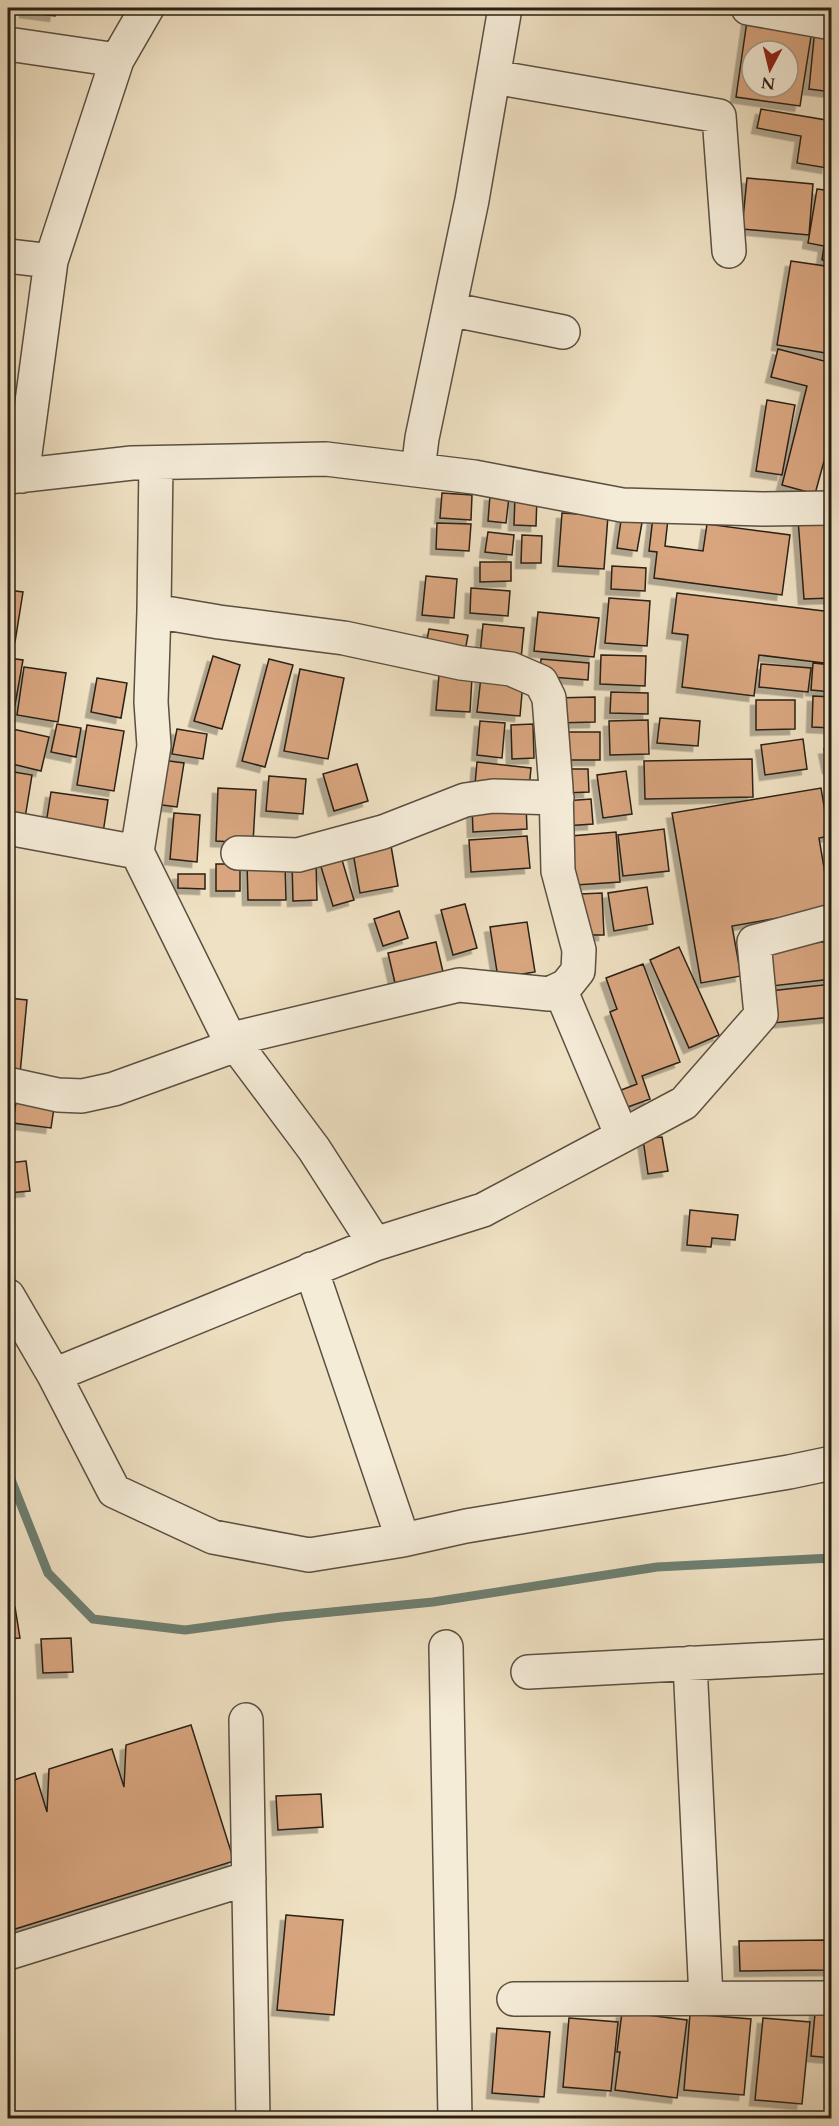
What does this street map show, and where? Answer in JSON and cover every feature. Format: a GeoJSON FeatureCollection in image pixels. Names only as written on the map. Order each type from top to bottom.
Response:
{"type":"FeatureCollection","features":[{"type":"Feature","properties":{"kind":"street"},"geometry":{"type":"LineString","coordinates":[[147,8],[117,60],[51,261],[15,477],[132,463],[326,459],[474,477],[622,505],[763,509],[831,508]]}},
{"type":"Feature","properties":{"kind":"street"},"geometry":{"type":"LineString","coordinates":[[418,470],[422,438],[472,200],[505,8]]}},
{"type":"Feature","properties":{"kind":"street"},"geometry":{"type":"LineString","coordinates":[[748,8],[831,22]]}},
{"type":"Feature","properties":{"kind":"street"},"geometry":{"type":"LineString","coordinates":[[8,44],[117,60]]}},
{"type":"Feature","properties":{"kind":"street"},"geometry":{"type":"LineString","coordinates":[[494,77],[719,116],[729,251]]}},
{"type":"Feature","properties":{"kind":"street"},"geometry":{"type":"LineString","coordinates":[[8,256],[51,261]]}},
{"type":"Feature","properties":{"kind":"street"},"geometry":{"type":"LineString","coordinates":[[449,309],[563,332]]}},
{"type":"Feature","properties":{"kind":"street"},"geometry":{"type":"LineString","coordinates":[[156,463],[151,702],[154,746],[137,852],[225,1030],[314,1149],[375,1244]]}},
{"type":"Feature","properties":{"kind":"street"},"geometry":{"type":"LineString","coordinates":[[8,1084],[58,1095],[82,1096],[114,1089],[234,1042],[459,985],[549,994],[567,986],[578,971],[579,950],[558,870],[557,798],[549,698],[541,682],[511,669],[461,663],[344,638],[154,611]]}},
{"type":"Feature","properties":{"kind":"street"},"geometry":{"type":"LineString","coordinates":[[238,853],[298,855],[383,832],[465,800],[493,796],[557,798]]}},
{"type":"Feature","properties":{"kind":"street"},"geometry":{"type":"LineString","coordinates":[[8,828],[137,852]]}},
{"type":"Feature","properties":{"kind":"street"},"geometry":{"type":"LineString","coordinates":[[54,1375],[375,1244],[483,1210],[684,1103],[761,1016],[754,942],[831,921]]}},
{"type":"Feature","properties":{"kind":"street"},"geometry":{"type":"LineString","coordinates":[[560,989],[622,1136]]}},
{"type":"Feature","properties":{"kind":"street"},"geometry":{"type":"LineString","coordinates":[[311,1269],[403,1540]]}},
{"type":"Feature","properties":{"kind":"street"},"geometry":{"type":"LineString","coordinates":[[8,1296],[54,1375],[114,1491],[213,1537],[309,1555],[831,1463]]}},
{"type":"Feature","properties":{"kind":"street"},"geometry":{"type":"LineString","coordinates":[[446,1647],[455,2118]]}},
{"type":"Feature","properties":{"kind":"street"},"geometry":{"type":"LineString","coordinates":[[528,1672],[831,1656]]}},
{"type":"Feature","properties":{"kind":"street"},"geometry":{"type":"LineString","coordinates":[[690,1663],[706,1998]]}},
{"type":"Feature","properties":{"kind":"street"},"geometry":{"type":"LineString","coordinates":[[246,1720],[253,2118]]}},
{"type":"Feature","properties":{"kind":"street"},"geometry":{"type":"LineString","coordinates":[[8,1953],[249,1878]]}},
{"type":"Feature","properties":{"kind":"street"},"geometry":{"type":"LineString","coordinates":[[514,1999],[831,1998]]}},
{"type":"Feature","properties":{"kind":"building"},"geometry":{"type":"Polygon","coordinates":[[[25,8],[56,8],[55,16],[25,12],[25,8]]]}},
{"type":"Feature","properties":{"kind":"building"},"geometry":{"type":"Polygon","coordinates":[[[748,14],[813,24],[800,106],[750,99],[800,99],[800,39],[744,39],[748,14]]]}},
{"type":"Feature","properties":{"kind":"building"},"geometry":{"type":"Polygon","coordinates":[[[815,28],[832,29],[832,92],[809,89],[815,28]]]}},
{"type":"Feature","properties":{"kind":"building"},"geometry":{"type":"Polygon","coordinates":[[[740,69],[740,98],[736,97],[740,69]]]}},
{"type":"Feature","properties":{"kind":"building"},"geometry":{"type":"Polygon","coordinates":[[[761,109],[832,121],[832,150],[829,150],[827,168],[797,163],[801,136],[757,128],[761,109]]]}},
{"type":"Feature","properties":{"kind":"building"},"geometry":{"type":"Polygon","coordinates":[[[747,178],[813,184],[809,235],[742,229],[747,178]]]}},
{"type":"Feature","properties":{"kind":"building"},"geometry":{"type":"Polygon","coordinates":[[[817,189],[832,191],[832,262],[822,260],[824,246],[808,243],[817,189]]]}},
{"type":"Feature","properties":{"kind":"building"},"geometry":{"type":"Polygon","coordinates":[[[791,261],[832,267],[832,354],[777,345],[791,261]]]}},
{"type":"Feature","properties":{"kind":"building"},"geometry":{"type":"Polygon","coordinates":[[[778,349],[832,363],[832,432],[815,494],[782,485],[807,386],[771,377],[778,349]]]}},
{"type":"Feature","properties":{"kind":"building"},"geometry":{"type":"Polygon","coordinates":[[[767,400],[795,405],[782,475],[756,471],[767,400]]]}},
{"type":"Feature","properties":{"kind":"building"},"geometry":{"type":"Polygon","coordinates":[[[442,493],[472,495],[471,520],[440,518],[442,493]]]}},
{"type":"Feature","properties":{"kind":"building"},"geometry":{"type":"Polygon","coordinates":[[[490,495],[509,497],[506,523],[488,521],[490,495]]]}},
{"type":"Feature","properties":{"kind":"building"},"geometry":{"type":"Polygon","coordinates":[[[515,495],[537,496],[536,526],[514,525],[515,495]]]}},
{"type":"Feature","properties":{"kind":"building"},"geometry":{"type":"Polygon","coordinates":[[[562,513],[608,516],[604,569],[558,566],[562,513]]]}},
{"type":"Feature","properties":{"kind":"building"},"geometry":{"type":"Polygon","coordinates":[[[622,514],[643,517],[637,551],[617,548],[622,514]]]}},
{"type":"Feature","properties":{"kind":"building"},"geometry":{"type":"Polygon","coordinates":[[[653,517],[668,519],[665,546],[703,551],[707,524],[790,535],[782,595],[654,578],[657,552],[649,551],[653,517]]]}},
{"type":"Feature","properties":{"kind":"building"},"geometry":{"type":"Polygon","coordinates":[[[832,517],[832,598],[804,599],[798,519],[832,517]]]}},
{"type":"Feature","properties":{"kind":"building"},"geometry":{"type":"Polygon","coordinates":[[[437,523],[471,524],[469,551],[436,549],[437,523]]]}},
{"type":"Feature","properties":{"kind":"building"},"geometry":{"type":"Polygon","coordinates":[[[488,532],[514,535],[512,555],[485,552],[488,532]]]}},
{"type":"Feature","properties":{"kind":"building"},"geometry":{"type":"Polygon","coordinates":[[[522,535],[542,536],[541,563],[521,563],[522,535]]]}},
{"type":"Feature","properties":{"kind":"building"},"geometry":{"type":"Polygon","coordinates":[[[480,562],[511,562],[511,581],[480,582],[480,562]]]}},
{"type":"Feature","properties":{"kind":"building"},"geometry":{"type":"Polygon","coordinates":[[[612,566],[646,568],[645,591],[611,589],[612,566]]]}},
{"type":"Feature","properties":{"kind":"building"},"geometry":{"type":"Polygon","coordinates":[[[426,576],[457,579],[454,618],[422,615],[426,576]]]}},
{"type":"Feature","properties":{"kind":"building"},"geometry":{"type":"Polygon","coordinates":[[[471,588],[510,591],[508,616],[470,613],[471,588]]]}},
{"type":"Feature","properties":{"kind":"building"},"geometry":{"type":"Polygon","coordinates":[[[8,590],[23,592],[15,642],[8,640],[8,590]]]}},
{"type":"Feature","properties":{"kind":"building"},"geometry":{"type":"Polygon","coordinates":[[[677,593],[832,612],[832,664],[759,655],[754,696],[682,687],[688,635],[672,633],[677,593]]]}},
{"type":"Feature","properties":{"kind":"building"},"geometry":{"type":"Polygon","coordinates":[[[609,598],[650,601],[647,646],[605,643],[609,598]]]}},
{"type":"Feature","properties":{"kind":"building"},"geometry":{"type":"Polygon","coordinates":[[[538,612],[599,618],[594,657],[534,651],[538,612]]]}},
{"type":"Feature","properties":{"kind":"building"},"geometry":{"type":"Polygon","coordinates":[[[483,624],[524,628],[521,659],[480,655],[483,624]]]}},
{"type":"Feature","properties":{"kind":"building"},"geometry":{"type":"Polygon","coordinates":[[[429,629],[468,635],[464,657],[425,650],[429,629]]]}},
{"type":"Feature","properties":{"kind":"building"},"geometry":{"type":"Polygon","coordinates":[[[601,655],[646,656],[645,686],[600,684],[601,655]]]}},
{"type":"Feature","properties":{"kind":"building"},"geometry":{"type":"Polygon","coordinates":[[[213,656],[240,665],[222,729],[194,721],[213,656]]]}},
{"type":"Feature","properties":{"kind":"building"},"geometry":{"type":"Polygon","coordinates":[[[8,658],[23,660],[15,705],[8,704],[8,658]]]}},
{"type":"Feature","properties":{"kind":"building"},"geometry":{"type":"Polygon","coordinates":[[[269,659],[293,665],[265,767],[242,761],[269,659]]]}},
{"type":"Feature","properties":{"kind":"building"},"geometry":{"type":"Polygon","coordinates":[[[541,659],[589,663],[588,680],[540,676],[541,659]]]}},
{"type":"Feature","properties":{"kind":"building"},"geometry":{"type":"Polygon","coordinates":[[[813,663],[832,665],[832,692],[811,690],[813,663]]]}},
{"type":"Feature","properties":{"kind":"building"},"geometry":{"type":"Polygon","coordinates":[[[761,664],[811,668],[808,692],[759,687],[761,664]]]}},
{"type":"Feature","properties":{"kind":"building"},"geometry":{"type":"Polygon","coordinates":[[[24,667],[66,673],[58,722],[17,715],[24,667]]]}},
{"type":"Feature","properties":{"kind":"building"},"geometry":{"type":"Polygon","coordinates":[[[300,669],[344,678],[328,759],[284,751],[300,669]]]}},
{"type":"Feature","properties":{"kind":"building"},"geometry":{"type":"Polygon","coordinates":[[[439,675],[472,677],[470,712],[436,710],[439,675]]]}},
{"type":"Feature","properties":{"kind":"building"},"geometry":{"type":"Polygon","coordinates":[[[481,677],[523,682],[520,716],[477,712],[481,677]]]}},
{"type":"Feature","properties":{"kind":"building"},"geometry":{"type":"Polygon","coordinates":[[[97,678],[127,683],[121,718],[91,712],[97,678]]]}},
{"type":"Feature","properties":{"kind":"building"},"geometry":{"type":"Polygon","coordinates":[[[611,692],[648,693],[648,714],[610,713],[611,692]]]}},
{"type":"Feature","properties":{"kind":"building"},"geometry":{"type":"Polygon","coordinates":[[[813,696],[832,697],[832,728],[812,727],[813,696]]]}},
{"type":"Feature","properties":{"kind":"building"},"geometry":{"type":"Polygon","coordinates":[[[595,697],[595,722],[555,723],[554,698],[595,697]]]}},
{"type":"Feature","properties":{"kind":"building"},"geometry":{"type":"Polygon","coordinates":[[[756,700],[795,700],[795,729],[756,730],[756,700]]]}},
{"type":"Feature","properties":{"kind":"building"},"geometry":{"type":"Polygon","coordinates":[[[660,718],[700,721],[698,746],[657,743],[660,718]]]}},
{"type":"Feature","properties":{"kind":"building"},"geometry":{"type":"Polygon","coordinates":[[[648,720],[649,754],[610,755],[609,721],[648,720]]]}},
{"type":"Feature","properties":{"kind":"building"},"geometry":{"type":"Polygon","coordinates":[[[480,721],[505,723],[502,758],[477,755],[480,721]]]}},
{"type":"Feature","properties":{"kind":"building"},"geometry":{"type":"Polygon","coordinates":[[[57,724],[81,728],[76,757],[51,752],[57,724]]]}},
{"type":"Feature","properties":{"kind":"building"},"geometry":{"type":"Polygon","coordinates":[[[533,724],[534,758],[512,759],[511,725],[533,724]]]}},
{"type":"Feature","properties":{"kind":"building"},"geometry":{"type":"Polygon","coordinates":[[[87,725],[124,731],[114,791],[77,785],[87,725]]]}},
{"type":"Feature","properties":{"kind":"building"},"geometry":{"type":"Polygon","coordinates":[[[8,728],[49,737],[41,771],[8,763],[8,728]]]}},
{"type":"Feature","properties":{"kind":"building"},"geometry":{"type":"Polygon","coordinates":[[[177,729],[207,734],[203,759],[172,754],[177,729]]]}},
{"type":"Feature","properties":{"kind":"building"},"geometry":{"type":"Polygon","coordinates":[[[560,732],[600,732],[600,760],[559,760],[560,732]]]}},
{"type":"Feature","properties":{"kind":"building"},"geometry":{"type":"Polygon","coordinates":[[[803,739],[807,769],[765,775],[761,745],[803,739]]]}},
{"type":"Feature","properties":{"kind":"building"},"geometry":{"type":"Polygon","coordinates":[[[832,748],[832,768],[828,768],[824,749],[832,748]]]}},
{"type":"Feature","properties":{"kind":"building"},"geometry":{"type":"Polygon","coordinates":[[[752,759],[753,797],[645,799],[644,761],[752,759]]]}},
{"type":"Feature","properties":{"kind":"building"},"geometry":{"type":"Polygon","coordinates":[[[162,760],[184,763],[177,807],[155,804],[162,760]]]}},
{"type":"Feature","properties":{"kind":"building"},"geometry":{"type":"Polygon","coordinates":[[[477,762],[531,768],[529,789],[475,784],[477,762]]]}},
{"type":"Feature","properties":{"kind":"building"},"geometry":{"type":"Polygon","coordinates":[[[357,764],[368,801],[334,811],[323,774],[357,764]]]}},
{"type":"Feature","properties":{"kind":"building"},"geometry":{"type":"Polygon","coordinates":[[[563,769],[588,769],[589,792],[564,793],[563,769]]]}},
{"type":"Feature","properties":{"kind":"building"},"geometry":{"type":"Polygon","coordinates":[[[8,771],[32,775],[25,818],[8,815],[8,771]]]}},
{"type":"Feature","properties":{"kind":"building"},"geometry":{"type":"Polygon","coordinates":[[[626,771],[632,814],[603,818],[597,775],[626,771]]]}},
{"type":"Feature","properties":{"kind":"building"},"geometry":{"type":"Polygon","coordinates":[[[269,776],[306,779],[303,814],[266,811],[269,776]]]}},
{"type":"Feature","properties":{"kind":"building"},"geometry":{"type":"Polygon","coordinates":[[[218,788],[256,790],[253,843],[216,841],[218,788]]]}},
{"type":"Feature","properties":{"kind":"building"},"geometry":{"type":"Polygon","coordinates":[[[821,788],[829,836],[819,838],[831,909],[732,926],[741,976],[701,983],[672,813],[821,788]]]}},
{"type":"Feature","properties":{"kind":"building"},"geometry":{"type":"Polygon","coordinates":[[[51,792],[108,800],[103,833],[46,824],[51,792]]]}},
{"type":"Feature","properties":{"kind":"building"},"geometry":{"type":"Polygon","coordinates":[[[591,799],[593,824],[565,826],[564,801],[591,799]]]}},
{"type":"Feature","properties":{"kind":"building"},"geometry":{"type":"Polygon","coordinates":[[[526,804],[527,829],[473,832],[472,806],[526,804]]]}},
{"type":"Feature","properties":{"kind":"building"},"geometry":{"type":"Polygon","coordinates":[[[174,813],[200,815],[197,862],[170,859],[174,813]]]}},
{"type":"Feature","properties":{"kind":"building"},"geometry":{"type":"Polygon","coordinates":[[[664,829],[669,871],[623,876],[618,835],[664,829]]]}},
{"type":"Feature","properties":{"kind":"building"},"geometry":{"type":"Polygon","coordinates":[[[616,832],[620,882],[576,885],[571,836],[616,832]]]}},
{"type":"Feature","properties":{"kind":"building"},"geometry":{"type":"Polygon","coordinates":[[[527,836],[530,868],[471,872],[469,840],[527,836]]]}},
{"type":"Feature","properties":{"kind":"building"},"geometry":{"type":"Polygon","coordinates":[[[390,840],[398,886],[360,893],[352,847],[390,840]]]}},
{"type":"Feature","properties":{"kind":"building"},"geometry":{"type":"Polygon","coordinates":[[[339,850],[354,900],[333,906],[318,857],[339,850]]]}},
{"type":"Feature","properties":{"kind":"building"},"geometry":{"type":"Polygon","coordinates":[[[316,861],[317,900],[293,901],[292,862],[316,861]]]}},
{"type":"Feature","properties":{"kind":"building"},"geometry":{"type":"Polygon","coordinates":[[[247,862],[285,862],[286,900],[248,900],[247,862]]]}},
{"type":"Feature","properties":{"kind":"building"},"geometry":{"type":"Polygon","coordinates":[[[216,864],[240,864],[240,891],[216,891],[216,864]]]}},
{"type":"Feature","properties":{"kind":"building"},"geometry":{"type":"Polygon","coordinates":[[[178,874],[205,874],[205,889],[178,888],[178,874]]]}},
{"type":"Feature","properties":{"kind":"building"},"geometry":{"type":"Polygon","coordinates":[[[647,887],[653,924],[614,931],[608,893],[647,887]]]}},
{"type":"Feature","properties":{"kind":"building"},"geometry":{"type":"Polygon","coordinates":[[[602,893],[604,935],[582,935],[580,894],[602,893]]]}},
{"type":"Feature","properties":{"kind":"building"},"geometry":{"type":"Polygon","coordinates":[[[465,904],[477,948],[453,955],[441,910],[465,904]]]}},
{"type":"Feature","properties":{"kind":"building"},"geometry":{"type":"Polygon","coordinates":[[[399,911],[408,938],[383,946],[374,919],[399,911]]]}},
{"type":"Feature","properties":{"kind":"building"},"geometry":{"type":"Polygon","coordinates":[[[527,922],[535,972],[498,978],[490,927],[527,922]]]}},
{"type":"Feature","properties":{"kind":"building"},"geometry":{"type":"Polygon","coordinates":[[[832,941],[832,979],[772,986],[767,948],[832,941]]]}},
{"type":"Feature","properties":{"kind":"building"},"geometry":{"type":"Polygon","coordinates":[[[436,942],[443,972],[395,983],[388,953],[436,942]]]}},
{"type":"Feature","properties":{"kind":"building"},"geometry":{"type":"Polygon","coordinates":[[[679,947],[719,1035],[689,1048],[650,960],[679,947]]]}},
{"type":"Feature","properties":{"kind":"building"},"geometry":{"type":"Polygon","coordinates":[[[643,964],[680,1062],[642,1076],[650,1099],[614,1112],[608,1095],[637,1084],[610,1012],[617,1009],[606,978],[643,964]]]}},
{"type":"Feature","properties":{"kind":"building"},"geometry":{"type":"Polygon","coordinates":[[[832,984],[832,1017],[773,1023],[770,991],[832,984]]]}},
{"type":"Feature","properties":{"kind":"building"},"geometry":{"type":"Polygon","coordinates":[[[8,998],[27,1000],[20,1074],[8,1073],[8,998]]]}},
{"type":"Feature","properties":{"kind":"building"},"geometry":{"type":"Polygon","coordinates":[[[8,1089],[14,1144],[8,1145],[8,1089]]]}},
{"type":"Feature","properties":{"kind":"building"},"geometry":{"type":"Polygon","coordinates":[[[17,1095],[55,1101],[51,1128],[13,1123],[17,1095]]]}},
{"type":"Feature","properties":{"kind":"building"},"geometry":{"type":"Polygon","coordinates":[[[662,1137],[668,1171],[648,1174],[643,1139],[662,1137]]]}},
{"type":"Feature","properties":{"kind":"building"},"geometry":{"type":"Polygon","coordinates":[[[26,1161],[30,1191],[8,1193],[8,1163],[26,1161]]]}},
{"type":"Feature","properties":{"kind":"building"},"geometry":{"type":"Polygon","coordinates":[[[690,1210],[738,1215],[735,1240],[712,1238],[711,1247],[687,1245],[690,1210]]]}},
{"type":"Feature","properties":{"kind":"building"},"geometry":{"type":"Polygon","coordinates":[[[15,1607],[20,1638],[8,1639],[8,1608],[15,1607]]]}},
{"type":"Feature","properties":{"kind":"building"},"geometry":{"type":"Polygon","coordinates":[[[71,1638],[73,1672],[43,1673],[41,1639],[71,1638]]]}},
{"type":"Feature","properties":{"kind":"building"},"geometry":{"type":"Polygon","coordinates":[[[191,1725],[234,1861],[12,1930],[8,1913],[8,1782],[35,1773],[47,1812],[49,1769],[112,1749],[124,1787],[126,1745],[191,1725]]]}},
{"type":"Feature","properties":{"kind":"building"},"geometry":{"type":"Polygon","coordinates":[[[321,1794],[323,1827],[278,1830],[276,1796],[321,1794]]]}},
{"type":"Feature","properties":{"kind":"building"},"geometry":{"type":"Polygon","coordinates":[[[286,1915],[343,1920],[334,2015],[277,2010],[286,1915]]]}},
{"type":"Feature","properties":{"kind":"building"},"geometry":{"type":"Polygon","coordinates":[[[832,1940],[832,1970],[740,1971],[739,1941],[832,1940]]]}},
{"type":"Feature","properties":{"kind":"building"},"geometry":{"type":"Polygon","coordinates":[[[816,2003],[832,2005],[832,2058],[811,2056],[816,2003]]]}},
{"type":"Feature","properties":{"kind":"building"},"geometry":{"type":"Polygon","coordinates":[[[622,2012],[687,2020],[677,2098],[615,2090],[622,2012]]]}},
{"type":"Feature","properties":{"kind":"building"},"geometry":{"type":"Polygon","coordinates":[[[690,2014],[751,2019],[744,2095],[684,2090],[690,2014]]]}},
{"type":"Feature","properties":{"kind":"building"},"geometry":{"type":"Polygon","coordinates":[[[569,2018],[618,2022],[611,2091],[563,2087],[569,2018]]]}},
{"type":"Feature","properties":{"kind":"building"},"geometry":{"type":"Polygon","coordinates":[[[763,2018],[810,2022],[802,2104],[755,2100],[763,2018]]]}},
{"type":"Feature","properties":{"kind":"building"},"geometry":{"type":"Polygon","coordinates":[[[497,2028],[550,2032],[544,2097],[492,2093],[497,2028]]]}},
{"type":"Feature","properties":{"kind":"waterway"},"geometry":{"type":"LineString","coordinates":[[8,1472],[48,1573],[93,1619],[185,1630],[281,1617],[433,1602],[657,1567],[832,1558]]}}]}
